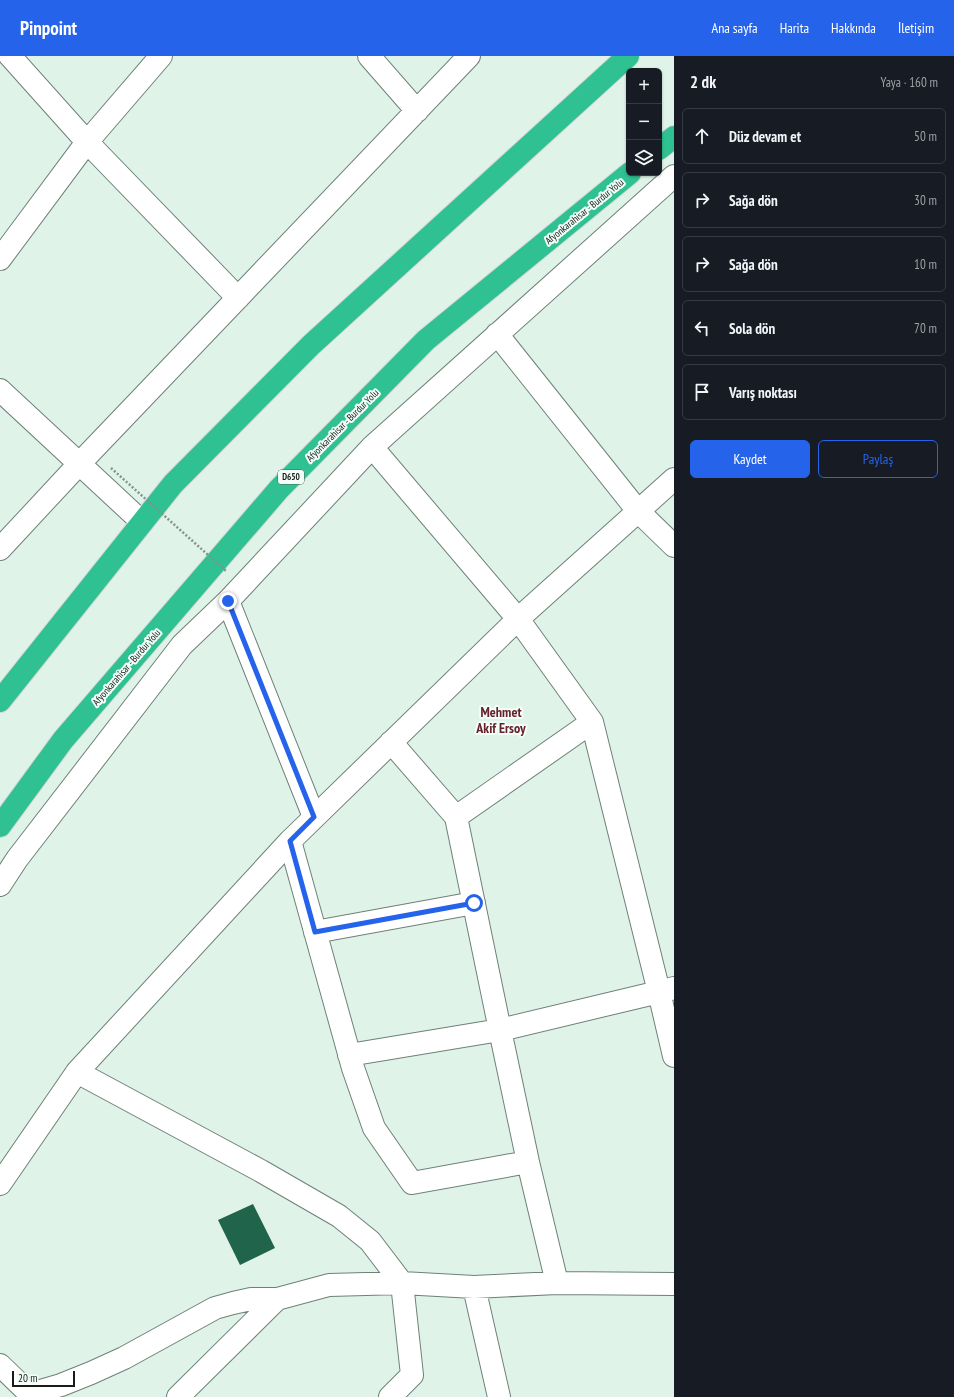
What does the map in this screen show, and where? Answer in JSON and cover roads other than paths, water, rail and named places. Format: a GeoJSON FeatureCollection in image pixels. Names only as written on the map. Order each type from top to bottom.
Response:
{"type":"FeatureCollection","features":[{"type":"Feature","properties":{"kind":"highway"},"geometry":{"type":"LineString","coordinates":[[0,701],[173,484],[311,345],[628,56]]}},
{"type":"Feature","properties":{"kind":"highway"},"geometry":{"type":"LineString","coordinates":[[662,147],[674,137]]}},
{"type":"Feature","properties":{"kind":"highway","name":"Afyonkarahisar - Burdur Yolu"},"geometry":{"type":"LineString","coordinates":[[0,826],[63,740],[279,489],[426,340],[626,176]]}},
{"type":"Feature","properties":{"kind":"street"},"geometry":{"type":"LineString","coordinates":[[10,56],[87,142],[238,298]]}},
{"type":"Feature","properties":{"kind":"street"},"geometry":{"type":"LineString","coordinates":[[0,259],[87,142],[161,56]]}},
{"type":"Feature","properties":{"kind":"street"},"geometry":{"type":"LineString","coordinates":[[369,56],[417,111]]}},
{"type":"Feature","properties":{"kind":"street"},"geometry":{"type":"LineString","coordinates":[[0,549],[79,464],[469,56]]}},
{"type":"Feature","properties":{"kind":"street"},"geometry":{"type":"LineString","coordinates":[[0,885],[17,859],[182,645],[228,601],[372,447],[674,176]]}},
{"type":"Feature","properties":{"kind":"street"},"geometry":{"type":"LineString","coordinates":[[497,334],[638,511],[674,546]]}},
{"type":"Feature","properties":{"kind":"street"},"geometry":{"type":"LineString","coordinates":[[0,390],[142,522]]}},
{"type":"Feature","properties":{"kind":"street"},"geometry":{"type":"LineString","coordinates":[[372,447],[518,619],[592,722],[666,990],[674,1056]]}},
{"type":"Feature","properties":{"kind":"street"},"geometry":{"type":"LineString","coordinates":[[0,1184],[77,1072],[290,841],[518,619],[674,479]]}},
{"type":"Feature","properties":{"kind":"street"},"geometry":{"type":"LineString","coordinates":[[228,601],[314,817]]}},
{"type":"Feature","properties":{"kind":"street"},"geometry":{"type":"LineString","coordinates":[[456,817],[592,722]]}},
{"type":"Feature","properties":{"kind":"street"},"geometry":{"type":"LineString","coordinates":[[392,742],[456,817],[528,1162],[557,1283]]}},
{"type":"Feature","properties":{"kind":"street"},"geometry":{"type":"LineString","coordinates":[[290,841],[349,1055],[374,1128],[412,1183],[528,1162]]}},
{"type":"Feature","properties":{"kind":"street"},"geometry":{"type":"LineString","coordinates":[[315,932],[474,903]]}},
{"type":"Feature","properties":{"kind":"street"},"geometry":{"type":"LineString","coordinates":[[349,1055],[500,1030],[666,990]]}},
{"type":"Feature","properties":{"kind":"street"},"geometry":{"type":"LineString","coordinates":[[77,1072],[261,1171],[339,1216],[370,1241],[402,1284],[412,1375],[390,1397]]}},
{"type":"Feature","properties":{"kind":"street"},"geometry":{"type":"LineString","coordinates":[[0,1365],[32,1396],[85,1376],[124,1358],[215,1308],[251,1300],[278,1300],[330,1284],[402,1284],[474,1287],[557,1283],[674,1284]]}},
{"type":"Feature","properties":{"kind":"street"},"geometry":{"type":"LineString","coordinates":[[474,1287],[499,1397]]}},
{"type":"Feature","properties":{"kind":"street"},"geometry":{"type":"LineString","coordinates":[[178,1397],[278,1300]]}},
{"type":"Feature","properties":{"kind":"district","name":"Mehmet Akif Ersoy"},"geometry":{"type":"Point","coordinates":[501,720]}}]}
